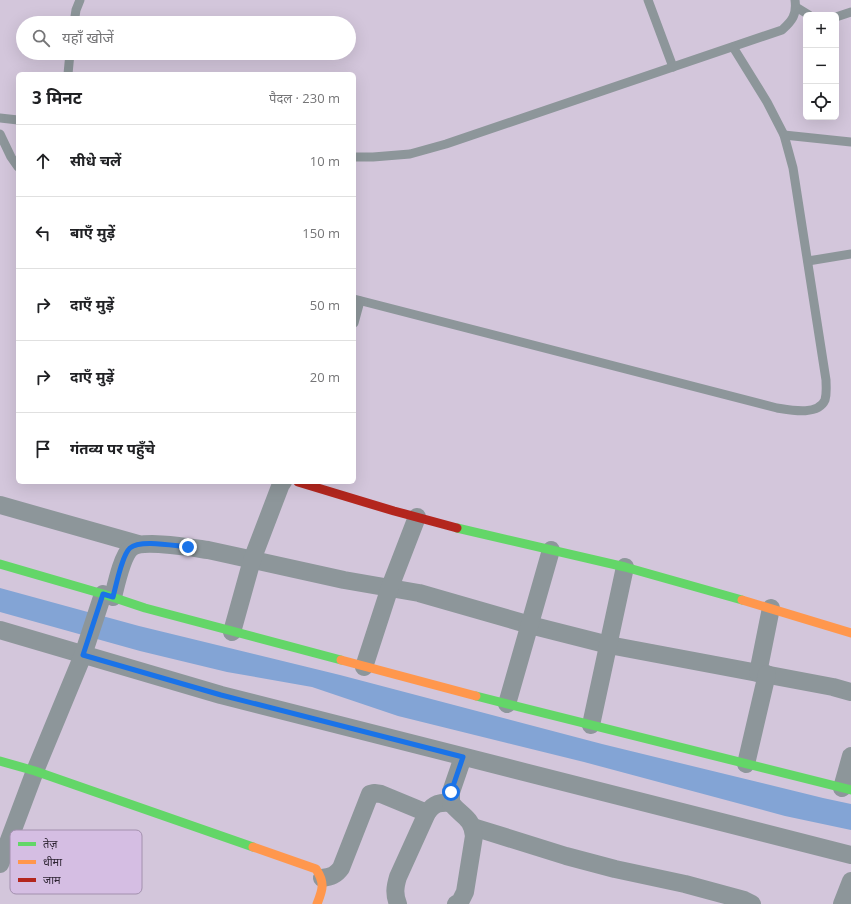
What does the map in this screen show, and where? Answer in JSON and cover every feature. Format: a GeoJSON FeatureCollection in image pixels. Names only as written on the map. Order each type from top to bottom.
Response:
{"type":"FeatureCollection","features":[{"type":"Feature","properties":{"kind":"street"},"geometry":{"type":"LineString","coordinates":[[232,632],[252,560],[281,484]]}},
{"type":"Feature","properties":{"kind":"street"},"geometry":{"type":"LineString","coordinates":[[305,484],[467,531],[625,567],[771,608],[851,633]]}},
{"type":"Feature","properties":{"kind":"street"},"geometry":{"type":"LineString","coordinates":[[0,505],[138,544],[194,548],[337,578],[390,587],[432,596],[530,625],[609,645],[832,687],[851,692]]}},
{"type":"Feature","properties":{"kind":"street"},"geometry":{"type":"LineString","coordinates":[[364,667],[390,587],[417,517]]}},
{"type":"Feature","properties":{"kind":"street"},"geometry":{"type":"LineString","coordinates":[[13,830],[104,600],[130,548],[138,544]]}},
{"type":"Feature","properties":{"kind":"street"},"geometry":{"type":"LineString","coordinates":[[507,704],[551,550]]}},
{"type":"Feature","properties":{"kind":"street"},"geometry":{"type":"LineString","coordinates":[[0,564],[104,600],[145,608],[507,704],[846,789],[851,756]]}},
{"type":"Feature","properties":{"kind":"street"},"geometry":{"type":"LineString","coordinates":[[591,725],[625,567]]}},
{"type":"Feature","properties":{"kind":"street"},"geometry":{"type":"LineString","coordinates":[[746,764],[762,674],[771,608]]}},
{"type":"Feature","properties":{"kind":"street"},"geometry":{"type":"LineString","coordinates":[[0,630],[84,651],[221,695],[851,855]]}},
{"type":"Feature","properties":{"kind":"street"},"geometry":{"type":"LineString","coordinates":[[456,904],[460,902],[465,892],[474,836],[473,828],[469,820],[451,803],[451,792],[463,757]]}},
{"type":"Feature","properties":{"kind":"street"},"geometry":{"type":"LineString","coordinates":[[0,760],[316,869],[322,878],[322,889],[317,904]]}},
{"type":"Feature","properties":{"kind":"street"},"geometry":{"type":"LineString","coordinates":[[322,878],[337,874],[342,868],[370,794],[381,794],[427,813]]}},
{"type":"Feature","properties":{"kind":"street"},"geometry":{"type":"LineString","coordinates":[[398,904],[395,898],[395,889],[398,877],[427,813],[432,806],[436,804],[442,802],[451,803]]}},
{"type":"Feature","properties":{"kind":"street"},"geometry":{"type":"LineString","coordinates":[[473,828],[566,856],[615,869],[685,884],[744,900],[752,904]]}},
{"type":"Feature","properties":{"kind":"street"},"geometry":{"type":"LineString","coordinates":[[0,864],[10,837]]}},
{"type":"Feature","properties":{"kind":"street"},"geometry":{"type":"LineString","coordinates":[[842,904],[851,881]]}},
{"type":"Feature","properties":{"kind":"lane"},"geometry":{"type":"LineString","coordinates":[[75,16],[80,0]]}},
{"type":"Feature","properties":{"kind":"lane"},"geometry":{"type":"LineString","coordinates":[[648,0],[673,67]]}},
{"type":"Feature","properties":{"kind":"lane"},"geometry":{"type":"LineString","coordinates":[[356,157],[410,154],[431,148],[782,30],[793,20],[796,3]]}},
{"type":"Feature","properties":{"kind":"lane"},"geometry":{"type":"LineString","coordinates":[[796,3],[806,12]]}},
{"type":"Feature","properties":{"kind":"lane"},"geometry":{"type":"LineString","coordinates":[[839,16],[851,12]]}},
{"type":"Feature","properties":{"kind":"lane"},"geometry":{"type":"LineString","coordinates":[[357,300],[777,408],[802,411],[816,408],[824,401],[826,380],[793,168],[784,135],[767,102],[733,47]]}},
{"type":"Feature","properties":{"kind":"lane"},"geometry":{"type":"LineString","coordinates":[[68,72],[69,60]]}},
{"type":"Feature","properties":{"kind":"lane"},"geometry":{"type":"LineString","coordinates":[[0,118],[16,120]]}},
{"type":"Feature","properties":{"kind":"lane"},"geometry":{"type":"LineString","coordinates":[[0,134],[16,164]]}},
{"type":"Feature","properties":{"kind":"lane"},"geometry":{"type":"LineString","coordinates":[[784,135],[851,142]]}},
{"type":"Feature","properties":{"kind":"lane"},"geometry":{"type":"LineString","coordinates":[[808,261],[851,254]]}},
{"type":"Feature","properties":{"kind":"water"},"geometry":{"type":"Polygon","coordinates":[[[0,588],[139,626],[340,675],[602,744],[851,804],[851,830],[785,816],[584,762],[398,716],[312,687],[227,672],[140,651],[0,612],[0,588]]]}},
{"type":"Feature","properties":{"kind":"traffic: fast"},"geometry":{"type":"LineString","coordinates":[[457,528],[625,567],[742,600]]}},
{"type":"Feature","properties":{"kind":"traffic: fast"},"geometry":{"type":"LineString","coordinates":[[0,564],[103,594],[145,608],[341,660]]}},
{"type":"Feature","properties":{"kind":"traffic: fast"},"geometry":{"type":"LineString","coordinates":[[476,696],[851,790]]}},
{"type":"Feature","properties":{"kind":"traffic: fast"},"geometry":{"type":"LineString","coordinates":[[0,761],[35,771],[253,847]]}},
{"type":"Feature","properties":{"kind":"traffic: slow"},"geometry":{"type":"LineString","coordinates":[[742,600],[851,633]]}},
{"type":"Feature","properties":{"kind":"traffic: slow"},"geometry":{"type":"LineString","coordinates":[[341,660],[476,696]]}},
{"type":"Feature","properties":{"kind":"traffic: slow"},"geometry":{"type":"LineString","coordinates":[[253,847],[316,869],[322,882],[321,894],[317,904]]}},
{"type":"Feature","properties":{"kind":"traffic: jam"},"geometry":{"type":"LineString","coordinates":[[305,484],[457,528]]}},
{"type":"Feature","properties":{"kind":"route"},"geometry":{"type":"LineString","coordinates":[[188,547],[138,544],[130,548],[125,557],[113,597],[103,594],[83,655],[221,695],[463,757],[451,792]]}}]}
